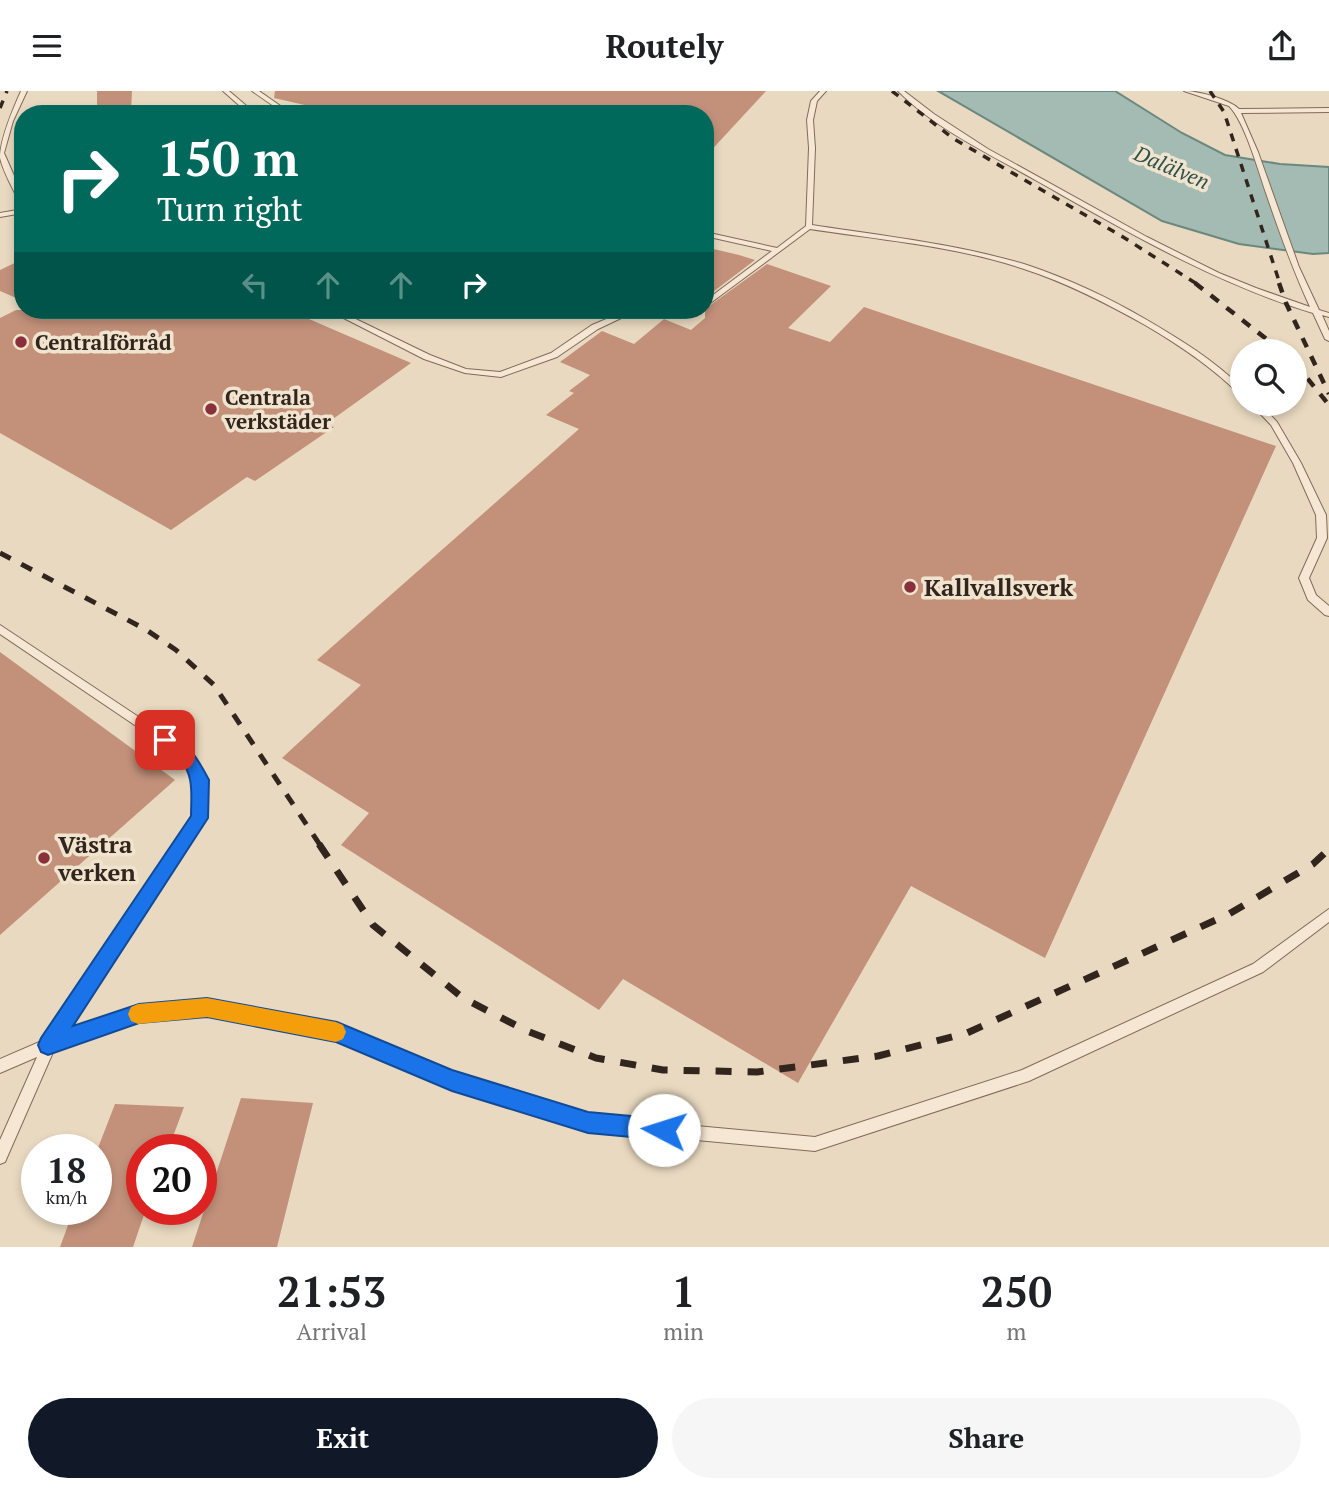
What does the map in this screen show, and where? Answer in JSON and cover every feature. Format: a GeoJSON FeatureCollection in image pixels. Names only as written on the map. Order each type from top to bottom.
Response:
{"type":"FeatureCollection","features":[{"type":"Feature","properties":{"kind":"lane"},"geometry":{"type":"LineString","coordinates":[[226,91],[242,105]]}},
{"type":"Feature","properties":{"kind":"lane"},"geometry":{"type":"LineString","coordinates":[[255,91],[276,105]]}},
{"type":"Feature","properties":{"kind":"lane"},"geometry":{"type":"LineString","coordinates":[[809,227],[812,148],[810,120],[814,101],[824,91]]}},
{"type":"Feature","properties":{"kind":"lane"},"geometry":{"type":"LineString","coordinates":[[901,91],[985,149],[1174,257],[1286,303],[1329,315]]}},
{"type":"Feature","properties":{"kind":"lane"},"geometry":{"type":"LineString","coordinates":[[1187,91],[1231,105],[1237,111],[1255,152],[1295,267],[1329,339]]}},
{"type":"Feature","properties":{"kind":"lane"},"geometry":{"type":"LineString","coordinates":[[1237,111],[1329,110]]}},
{"type":"Feature","properties":{"kind":"lane"},"geometry":{"type":"LineString","coordinates":[[14,112],[1,152],[14,183]]}},
{"type":"Feature","properties":{"kind":"lane"},"geometry":{"type":"LineString","coordinates":[[714,298],[809,227],[987,258],[1051,276],[1104,298],[1180,341],[1230,382]]}},
{"type":"Feature","properties":{"kind":"lane"},"geometry":{"type":"LineString","coordinates":[[714,236],[777,250]]}},
{"type":"Feature","properties":{"kind":"lane"},"geometry":{"type":"LineString","coordinates":[[350,319],[427,357],[465,371],[501,375],[554,355],[595,327],[613,319]]}},
{"type":"Feature","properties":{"kind":"lane"},"geometry":{"type":"LineString","coordinates":[[1266,416],[1297,463],[1321,515],[1322,538],[1304,578],[1312,597],[1329,612]]}},
{"type":"Feature","properties":{"kind":"lane"},"geometry":{"type":"LineString","coordinates":[[0,629],[186,754],[200,780],[200,818],[48,1045],[0,1157]]}},
{"type":"Feature","properties":{"kind":"lane"},"geometry":{"type":"LineString","coordinates":[[0,1066],[48,1045],[139,1013],[207,1007],[337,1032],[452,1080],[588,1122],[815,1144],[1024,1076],[1258,968],[1329,915]]}},
{"type":"Feature","properties":{"kind":"water","name":"Dalälven"},"geometry":{"type":"Polygon","coordinates":[[[938,91],[1115,91],[1182,133],[1225,155],[1280,164],[1329,167],[1329,253],[1313,254],[1239,244],[1162,221],[938,91]]]}},
{"type":"Feature","properties":{"kind":"building"},"geometry":{"type":"Polygon","coordinates":[[[97,91],[132,91],[131,105],[97,105],[97,91]]]}},
{"type":"Feature","properties":{"kind":"building"},"geometry":{"type":"Polygon","coordinates":[[[275,91],[766,91],[714,147],[714,105],[305,105],[274,98],[275,91]]]}},
{"type":"Feature","properties":{"kind":"building"},"geometry":{"type":"Polygon","coordinates":[[[714,249],[755,260],[714,291],[714,249]]]}},
{"type":"Feature","properties":{"kind":"building"},"geometry":{"type":"Polygon","coordinates":[[[14,263],[14,297],[0,291],[0,270],[14,263]]]}},
{"type":"Feature","properties":{"kind":"building"},"geometry":{"type":"Polygon","coordinates":[[[767,264],[831,286],[788,328],[830,342],[864,307],[1276,446],[1045,958],[911,886],[798,1083],[623,979],[599,1010],[341,845],[369,813],[282,758],[361,685],[317,660],[579,429],[546,415],[574,393],[569,391],[590,375],[560,362],[602,331],[634,344],[664,319],[691,330],[704,319],[714,319],[714,302],[767,264]]]}},
{"type":"Feature","properties":{"kind":"building","name":"Centrala verkstäder"},"geometry":{"type":"Polygon","coordinates":[[[14,311],[14,319],[309,319],[411,363],[326,424],[334,427],[255,481],[247,477],[171,530],[0,433],[0,318],[14,311]]]}},
{"type":"Feature","properties":{"kind":"building","name":"Västra verken"},"geometry":{"type":"Polygon","coordinates":[[[0,652],[175,780],[0,935],[0,652]]]}},
{"type":"Feature","properties":{"kind":"building"},"geometry":{"type":"Polygon","coordinates":[[[241,1098],[313,1103],[277,1247],[192,1247],[199,1225],[217,1225],[217,1171],[241,1098]]]}},
{"type":"Feature","properties":{"kind":"building"},"geometry":{"type":"Polygon","coordinates":[[[115,1104],[184,1107],[174,1134],[126,1134],[126,1225],[141,1225],[133,1247],[60,1247],[68,1225],[112,1225],[112,1134],[103,1134],[115,1104]]]}},
{"type":"Feature","properties":{"kind":"railway"},"geometry":{"type":"LineString","coordinates":[[0,108],[7,91]]}},
{"type":"Feature","properties":{"kind":"railway"},"geometry":{"type":"LineString","coordinates":[[892,91],[954,139],[1123,237],[1197,284]]}},
{"type":"Feature","properties":{"kind":"railway"},"geometry":{"type":"LineString","coordinates":[[1210,91],[1224,112],[1280,284]]}},
{"type":"Feature","properties":{"kind":"railway"},"geometry":{"type":"LineString","coordinates":[[1195,283],[1266,339]]}},
{"type":"Feature","properties":{"kind":"railway"},"geometry":{"type":"LineString","coordinates":[[1279,283],[1329,394]]}},
{"type":"Feature","properties":{"kind":"railway"},"geometry":{"type":"LineString","coordinates":[[1307,378],[1329,405]]}},
{"type":"Feature","properties":{"kind":"railway"},"geometry":{"type":"LineString","coordinates":[[0,553],[145,629],[176,650],[214,685],[320,845]]}},
{"type":"Feature","properties":{"kind":"railway"},"geometry":{"type":"LineString","coordinates":[[319,844],[373,925],[463,998],[527,1031],[596,1058],[663,1070],[757,1072],[878,1056],[967,1033],[1229,914],[1313,864],[1329,849]]}},
{"type":"Feature","properties":{"kind":"slow traffic"},"geometry":{"type":"LineString","coordinates":[[138,1014],[207,1007],[336,1032]]}},
{"type":"Feature","properties":{"kind":"place","name":"Centralförråd"},"geometry":{"type":"Point","coordinates":[21,342]}},
{"type":"Feature","properties":{"kind":"place","name":"Centrala verkstäder"},"geometry":{"type":"Point","coordinates":[211,409]}},
{"type":"Feature","properties":{"kind":"place","name":"Kallvallsverk"},"geometry":{"type":"Point","coordinates":[910,587]}},
{"type":"Feature","properties":{"kind":"place","name":"Västra verken"},"geometry":{"type":"Point","coordinates":[44,858]}},
{"type":"Feature","properties":{"kind":"route"},"geometry":{"type":"LineString","coordinates":[[165,740],[186,754],[200,780],[200,818],[48,1045],[139,1013],[207,1007],[337,1032],[452,1080],[588,1122],[664,1130]]}}]}
